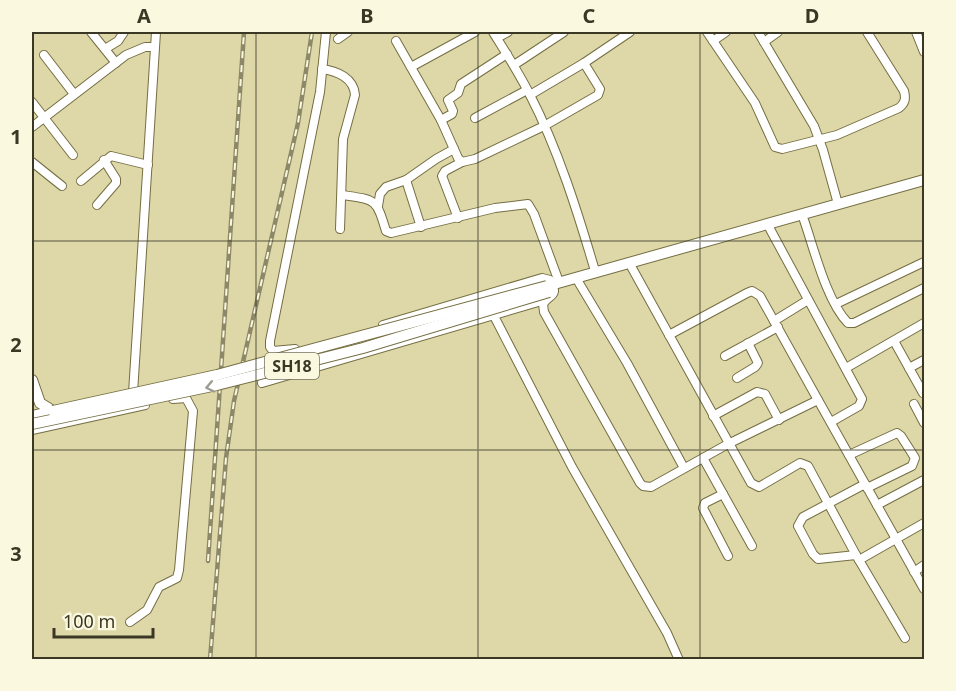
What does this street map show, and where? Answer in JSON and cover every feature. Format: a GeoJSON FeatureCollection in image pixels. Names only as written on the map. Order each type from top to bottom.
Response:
{"type":"FeatureCollection","features":[{"type":"Feature","properties":{"kind":"main road","name":"SH18"},"geometry":{"type":"LineString","coordinates":[[32,424],[217,385],[363,348],[551,289],[595,271],[924,180]]}},
{"type":"Feature","properties":{"kind":"main road","name":"SH18"},"geometry":{"type":"LineString","coordinates":[[53,411],[217,375],[579,283],[924,187]]}},
{"type":"Feature","properties":{"kind":"main road"},"geometry":{"type":"LineString","coordinates":[[32,380],[40,403],[53,411]]}},
{"type":"Feature","properties":{"kind":"main road"},"geometry":{"type":"LineString","coordinates":[[32,416],[53,411]]}},
{"type":"Feature","properties":{"kind":"street"},"geometry":{"type":"LineString","coordinates":[[91,32],[116,63]]}},
{"type":"Feature","properties":{"kind":"street"},"geometry":{"type":"LineString","coordinates":[[105,49],[118,41],[124,32]]}},
{"type":"Feature","properties":{"kind":"street"},"geometry":{"type":"LineString","coordinates":[[133,393],[156,32]]}},
{"type":"Feature","properties":{"kind":"street"},"geometry":{"type":"LineString","coordinates":[[326,32],[307,160],[270,341],[273,351],[312,346],[542,278],[550,280],[551,289],[543,308],[640,483],[651,487],[728,444],[818,400]]}},
{"type":"Feature","properties":{"kind":"street"},"geometry":{"type":"LineString","coordinates":[[338,39],[348,32]]}},
{"type":"Feature","properties":{"kind":"street"},"geometry":{"type":"LineString","coordinates":[[411,67],[475,32]]}},
{"type":"Feature","properties":{"kind":"street"},"geometry":{"type":"LineString","coordinates":[[508,32],[495,35],[529,92],[544,126],[595,271]]}},
{"type":"Feature","properties":{"kind":"street"},"geometry":{"type":"LineString","coordinates":[[514,65],[564,32]]}},
{"type":"Feature","properties":{"kind":"street"},"geometry":{"type":"LineString","coordinates":[[476,118],[584,63],[630,32]]}},
{"type":"Feature","properties":{"kind":"street"},"geometry":{"type":"LineString","coordinates":[[707,32],[755,103],[776,147],[782,149],[819,140],[867,122],[904,104],[906,98],[904,92],[867,32]]}},
{"type":"Feature","properties":{"kind":"street"},"geometry":{"type":"LineString","coordinates":[[713,41],[726,32]]}},
{"type":"Feature","properties":{"kind":"street"},"geometry":{"type":"LineString","coordinates":[[758,32],[806,111],[819,140],[838,204]]}},
{"type":"Feature","properties":{"kind":"street"},"geometry":{"type":"LineString","coordinates":[[764,42],[778,32]]}},
{"type":"Feature","properties":{"kind":"street"},"geometry":{"type":"LineString","coordinates":[[916,32],[924,52]]}},
{"type":"Feature","properties":{"kind":"street"},"geometry":{"type":"LineString","coordinates":[[396,41],[462,162]]}},
{"type":"Feature","properties":{"kind":"street"},"geometry":{"type":"LineString","coordinates":[[32,127],[135,50],[155,47]]}},
{"type":"Feature","properties":{"kind":"street"},"geometry":{"type":"LineString","coordinates":[[441,120],[453,114],[448,100],[458,93],[461,84],[507,54]]}},
{"type":"Feature","properties":{"kind":"street"},"geometry":{"type":"LineString","coordinates":[[44,55],[74,94]]}},
{"type":"Feature","properties":{"kind":"street"},"geometry":{"type":"LineString","coordinates":[[458,218],[442,176],[445,171],[544,126],[600,93],[600,89],[584,63]]}},
{"type":"Feature","properties":{"kind":"street"},"geometry":{"type":"LineString","coordinates":[[322,69],[341,74],[355,89],[343,139],[340,229]]}},
{"type":"Feature","properties":{"kind":"street"},"geometry":{"type":"LineString","coordinates":[[32,102],[73,155]]}},
{"type":"Feature","properties":{"kind":"street"},"geometry":{"type":"LineString","coordinates":[[378,206],[382,190],[406,180],[454,149]]}},
{"type":"Feature","properties":{"kind":"street"},"geometry":{"type":"LineString","coordinates":[[81,181],[111,156],[147,165]]}},
{"type":"Feature","properties":{"kind":"street"},"geometry":{"type":"LineString","coordinates":[[97,205],[116,183],[116,179],[104,160]]}},
{"type":"Feature","properties":{"kind":"street"},"geometry":{"type":"LineString","coordinates":[[32,162],[62,186]]}},
{"type":"Feature","properties":{"kind":"street"},"geometry":{"type":"LineString","coordinates":[[406,180],[420,227]]}},
{"type":"Feature","properties":{"kind":"street"},"geometry":{"type":"LineString","coordinates":[[342,195],[373,201],[378,206],[388,233],[495,208],[528,204],[534,214],[551,289]]}},
{"type":"Feature","properties":{"kind":"street"},"geometry":{"type":"LineString","coordinates":[[804,220],[826,286],[845,321],[851,324],[924,288]]}},
{"type":"Feature","properties":{"kind":"street"},"geometry":{"type":"LineString","coordinates":[[770,229],[861,395],[862,403],[831,422]]}},
{"type":"Feature","properties":{"kind":"street"},"geometry":{"type":"LineString","coordinates":[[836,304],[924,262]]}},
{"type":"Feature","properties":{"kind":"street"},"geometry":{"type":"LineString","coordinates":[[632,268],[753,486],[759,487],[800,463],[808,466],[905,638]]}},
{"type":"Feature","properties":{"kind":"street"},"geometry":{"type":"LineString","coordinates":[[579,283],[632,372],[684,468]]}},
{"type":"Feature","properties":{"kind":"street"},"geometry":{"type":"LineString","coordinates":[[262,383],[494,316],[551,289]]}},
{"type":"Feature","properties":{"kind":"street"},"geometry":{"type":"LineString","coordinates":[[669,335],[752,291],[760,296],[924,589]]}},
{"type":"Feature","properties":{"kind":"street"},"geometry":{"type":"LineString","coordinates":[[725,356],[748,343],[808,300]]}},
{"type":"Feature","properties":{"kind":"street"},"geometry":{"type":"LineString","coordinates":[[494,316],[572,467],[661,622],[679,660]]}},
{"type":"Feature","properties":{"kind":"street"},"geometry":{"type":"LineString","coordinates":[[846,368],[924,323]]}},
{"type":"Feature","properties":{"kind":"street"},"geometry":{"type":"LineString","coordinates":[[894,341],[923,393]]}},
{"type":"Feature","properties":{"kind":"street"},"geometry":{"type":"LineString","coordinates":[[736,378],[758,363],[748,343]]}},
{"type":"Feature","properties":{"kind":"street"},"geometry":{"type":"LineString","coordinates":[[909,368],[924,360]]}},
{"type":"Feature","properties":{"kind":"street"},"geometry":{"type":"LineString","coordinates":[[714,416],[757,392],[761,392],[765,394],[778,420]]}},
{"type":"Feature","properties":{"kind":"street"},"geometry":{"type":"LineString","coordinates":[[32,430],[181,397],[189,401],[193,411],[178,575],[159,587],[147,610],[130,622]]}},
{"type":"Feature","properties":{"kind":"street"},"geometry":{"type":"LineString","coordinates":[[914,404],[924,423]]}},
{"type":"Feature","properties":{"kind":"street"},"geometry":{"type":"LineString","coordinates":[[849,455],[897,433],[915,458],[912,466],[827,502],[799,521],[800,531],[818,559],[858,558],[924,523]]}},
{"type":"Feature","properties":{"kind":"street"},"geometry":{"type":"LineString","coordinates":[[703,458],[752,546]]}},
{"type":"Feature","properties":{"kind":"street"},"geometry":{"type":"LineString","coordinates":[[877,505],[924,480]]}},
{"type":"Feature","properties":{"kind":"street"},"geometry":{"type":"LineString","coordinates":[[723,494],[705,503],[704,508],[728,556]]}},
{"type":"Feature","properties":{"kind":"street"},"geometry":{"type":"LineString","coordinates":[[914,572],[924,565]]}},
{"type":"Feature","properties":{"kind":"railway"},"geometry":{"type":"LineString","coordinates":[[208,561],[244,32]]}},
{"type":"Feature","properties":{"kind":"railway"},"geometry":{"type":"LineString","coordinates":[[210,660],[226,458],[234,401],[298,123],[312,32]]}}]}
